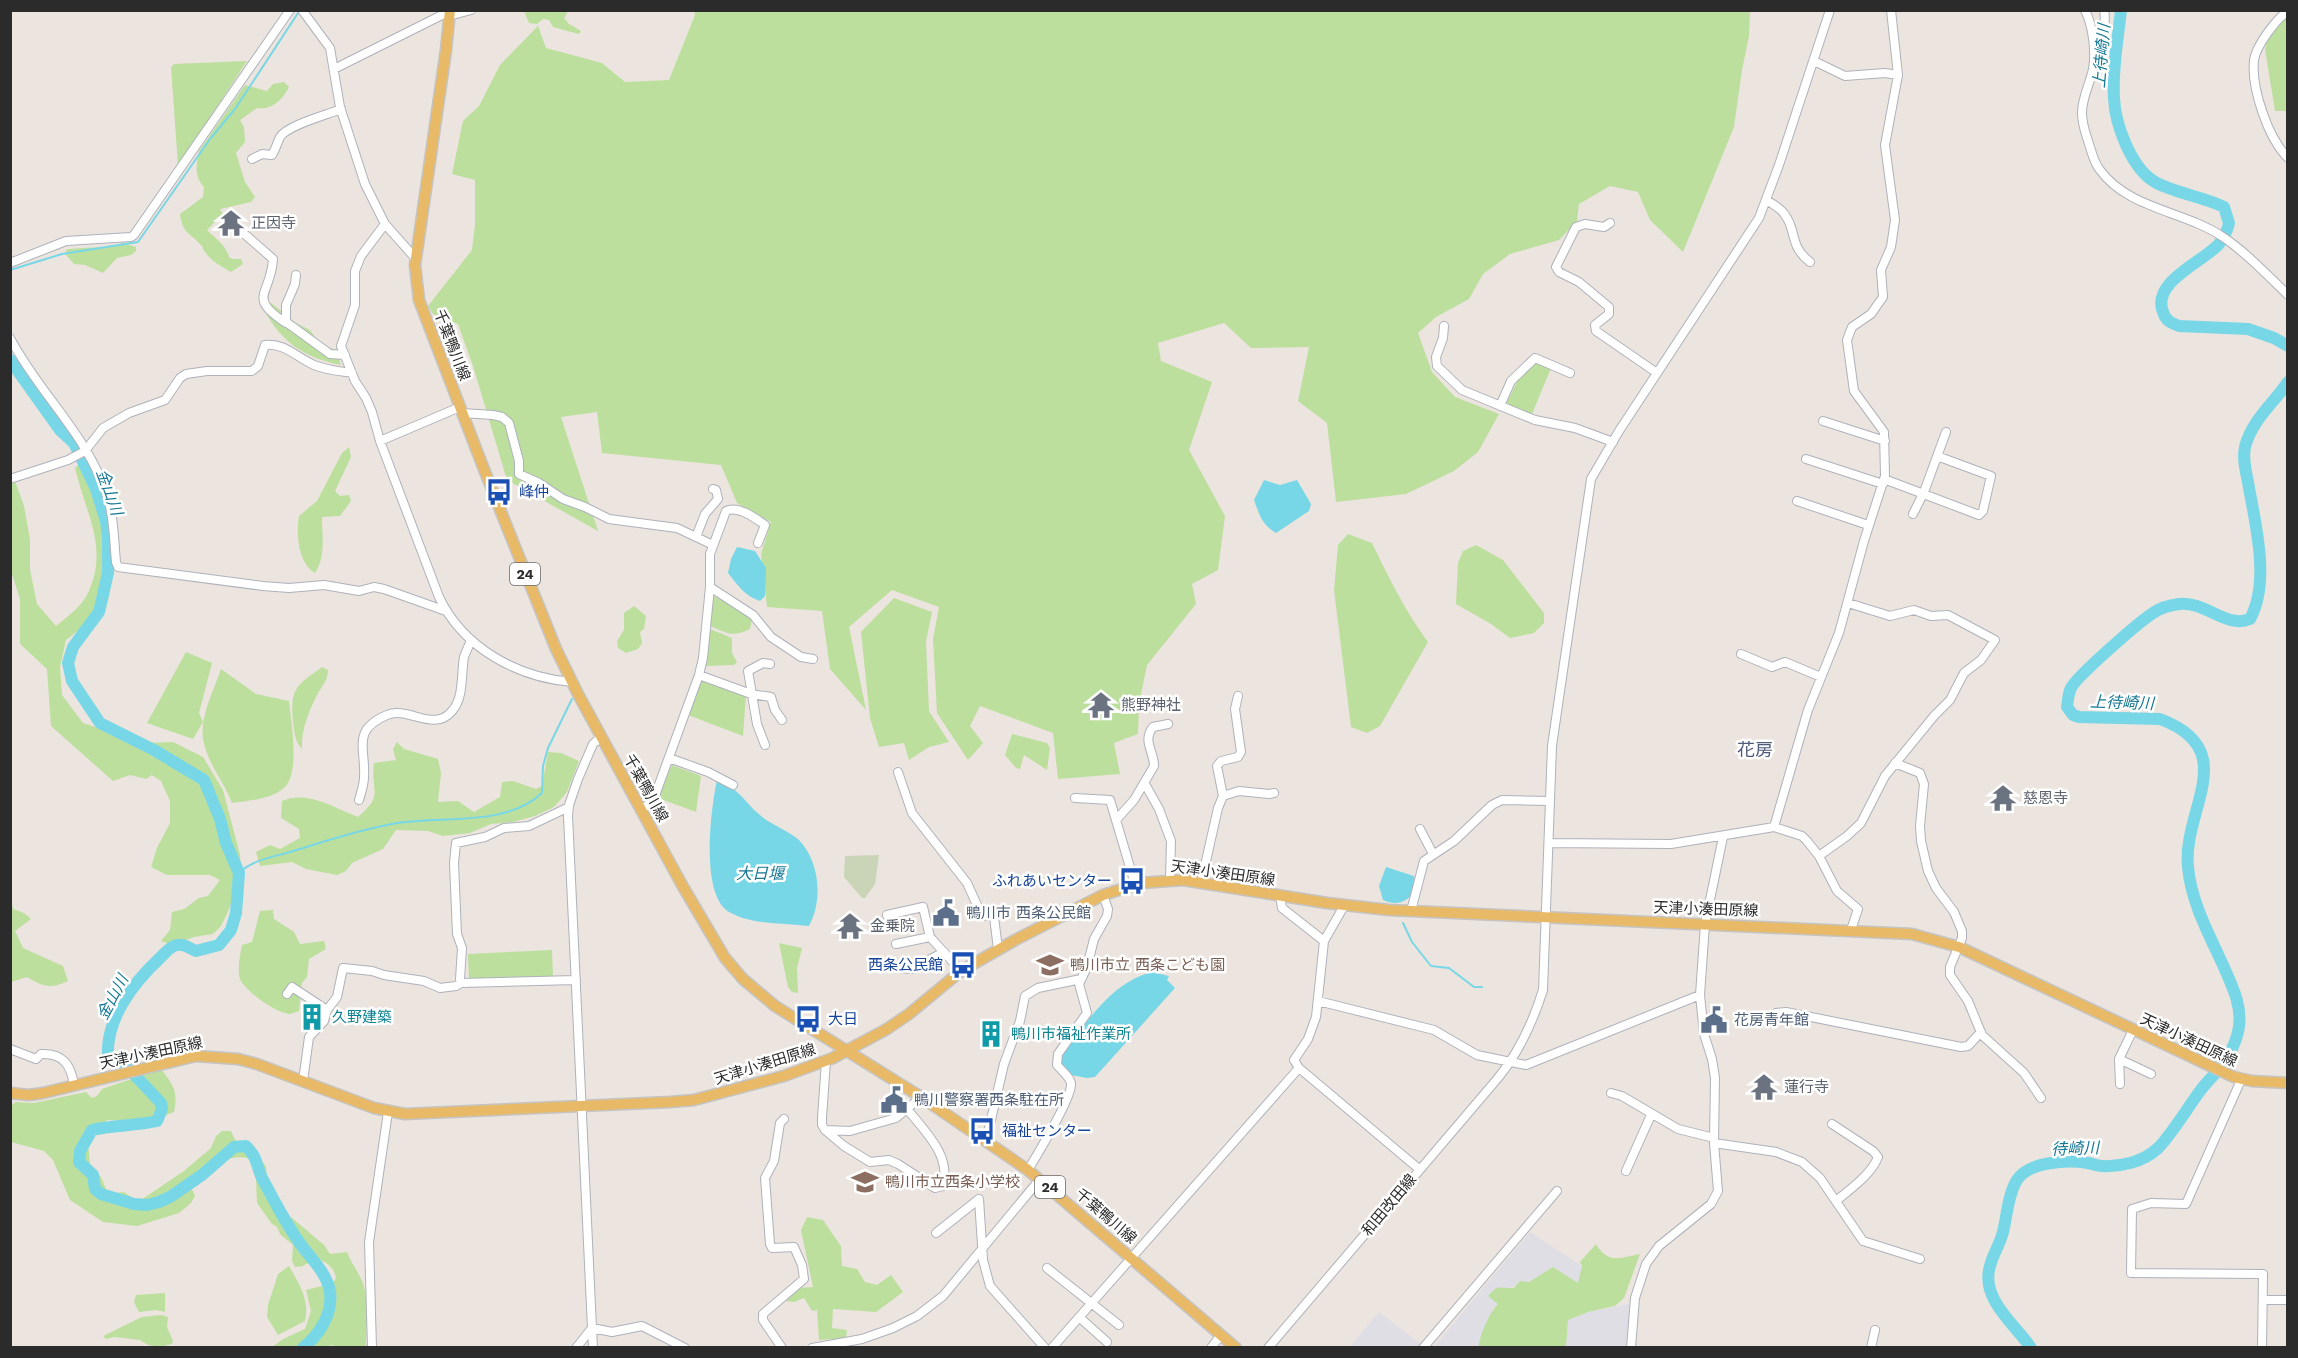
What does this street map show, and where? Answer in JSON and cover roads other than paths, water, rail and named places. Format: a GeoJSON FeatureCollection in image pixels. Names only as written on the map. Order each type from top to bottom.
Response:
{"type":"FeatureCollection","features":[{"type":"Feature","properties":{"kind":"main road","name":"千葉鴨川線"},"geometry":{"type":"LineString","coordinates":[[450,13],[416,259],[419,300],[549,633],[601,736],[707,930],[734,968],[775,1006],[845,1052],[921,1097],[1028,1170],[1236,1347]]}},
{"type":"Feature","properties":{"kind":"main road","name":"天津小湊田原線"},"geometry":{"type":"LineString","coordinates":[[10,1093],[36,1094],[196,1056],[215,1056],[257,1064],[388,1112],[405,1114],[694,1100],[784,1076],[826,1061],[901,1020],[961,971],[998,949],[1103,895],[1135,884],[1170,880],[1344,906],[1411,911],[1912,934],[1959,947],[2227,1075],[2241,1080],[2288,1083]]}},
{"type":"Feature","properties":{"kind":"street"},"geometry":{"type":"LineString","coordinates":[[10,263],[66,241],[134,235],[290,10]]}},
{"type":"Feature","properties":{"kind":"street"},"geometry":{"type":"LineString","coordinates":[[302,10],[330,48],[341,109],[365,184],[385,224],[416,259]]}},
{"type":"Feature","properties":{"kind":"street"},"geometry":{"type":"LineString","coordinates":[[334,69],[450,13],[471,10]]}},
{"type":"Feature","properties":{"kind":"street","name":"和田改田線"},"geometry":{"type":"LineString","coordinates":[[1268,1347],[1510,1062],[1534,1018],[1543,990],[1552,746],[1591,478],[1612,442],[1759,218],[1830,10]]}},
{"type":"Feature","properties":{"kind":"street"},"geometry":{"type":"LineString","coordinates":[[1774,827],[1808,710],[1839,633],[1869,525],[1884,481],[1884,432],[1854,391],[1847,340],[1852,327],[1871,314],[1883,297],[1881,270],[1891,247],[1895,220],[1885,145],[1898,75],[1891,10]]}},
{"type":"Feature","properties":{"kind":"street"},"geometry":{"type":"LineString","coordinates":[[2085,10],[2094,52],[2093,69],[2082,112],[2084,128],[2098,168],[2116,187],[2129,195],[2196,222],[2222,236],[2241,250],[2288,296]]}},
{"type":"Feature","properties":{"kind":"street"},"geometry":{"type":"LineString","coordinates":[[2094,52],[2101,39],[2106,20],[2104,10]]}},
{"type":"Feature","properties":{"kind":"street"},"geometry":{"type":"LineString","coordinates":[[2288,11],[2264,37],[2254,58],[2255,89],[2269,128],[2288,158]]}},
{"type":"Feature","properties":{"kind":"street"},"geometry":{"type":"LineString","coordinates":[[1814,61],[1845,76],[1885,73],[1898,75]]}},
{"type":"Feature","properties":{"kind":"street"},"geometry":{"type":"LineString","coordinates":[[252,159],[262,154],[272,155],[279,146],[280,137],[293,127],[341,109]]}},
{"type":"Feature","properties":{"kind":"street"},"geometry":{"type":"LineString","coordinates":[[1766,200],[1781,209],[1787,217],[1797,248],[1810,262]]}},
{"type":"Feature","properties":{"kind":"street"},"geometry":{"type":"LineString","coordinates":[[1610,223],[1604,227],[1585,224],[1576,226],[1556,267],[1559,272],[1579,282],[1609,307],[1609,314],[1595,325],[1596,331],[1657,373]]}},
{"type":"Feature","properties":{"kind":"street"},"geometry":{"type":"LineString","coordinates":[[385,224],[361,256],[355,271],[355,305],[341,346],[351,373],[366,398],[380,441],[446,611],[451,620],[471,640],[516,669],[551,680],[573,682]]}},
{"type":"Feature","properties":{"kind":"street"},"geometry":{"type":"LineString","coordinates":[[241,231],[273,259],[262,298],[265,307],[330,354],[345,355]]}},
{"type":"Feature","properties":{"kind":"street"},"geometry":{"type":"LineString","coordinates":[[286,323],[286,305],[295,284],[296,275]]}},
{"type":"Feature","properties":{"kind":"street"},"geometry":{"type":"LineString","coordinates":[[1444,326],[1443,338],[1436,357],[1437,366],[1462,390],[1535,420],[1575,429],[1612,442]]}},
{"type":"Feature","properties":{"kind":"street"},"geometry":{"type":"LineString","coordinates":[[10,338],[43,391],[86,450],[109,500],[116,562],[122,569],[183,574],[289,588],[324,585],[359,591],[374,587],[446,611]]}},
{"type":"Feature","properties":{"kind":"street"},"geometry":{"type":"LineString","coordinates":[[10,479],[68,460],[86,450],[103,428],[129,413],[165,400],[180,378],[186,374],[207,371],[252,371],[258,366],[266,345],[276,344],[313,365],[351,373]]}},
{"type":"Feature","properties":{"kind":"street"},"geometry":{"type":"LineString","coordinates":[[1500,406],[1511,381],[1535,358],[1570,373]]}},
{"type":"Feature","properties":{"kind":"street"},"geometry":{"type":"LineString","coordinates":[[380,441],[461,410],[502,417],[509,423],[519,461],[519,474],[539,483],[563,499],[609,519],[677,528],[713,545]]}},
{"type":"Feature","properties":{"kind":"street"},"geometry":{"type":"LineString","coordinates":[[1823,421],[1885,441]]}},
{"type":"Feature","properties":{"kind":"street"},"geometry":{"type":"LineString","coordinates":[[1913,514],[1923,494],[1946,432]]}},
{"type":"Feature","properties":{"kind":"street"},"geometry":{"type":"LineString","coordinates":[[1806,459],[1884,481],[1979,515],[1983,511],[1991,476],[1937,456]]}},
{"type":"Feature","properties":{"kind":"street"},"geometry":{"type":"LineString","coordinates":[[696,537],[705,514],[718,499],[718,494],[713,489]]}},
{"type":"Feature","properties":{"kind":"street"},"geometry":{"type":"LineString","coordinates":[[1797,501],[1869,525]]}},
{"type":"Feature","properties":{"kind":"street"},"geometry":{"type":"LineString","coordinates":[[641,810],[653,801],[699,675],[710,587],[710,554],[726,511],[738,510],[765,525],[758,543]]}},
{"type":"Feature","properties":{"kind":"street"},"geometry":{"type":"LineString","coordinates":[[710,587],[745,608],[771,637],[801,657],[813,659]]}},
{"type":"Feature","properties":{"kind":"street"},"geometry":{"type":"LineString","coordinates":[[1819,856],[1861,823],[1885,776],[1950,699],[1964,673],[1981,660],[1995,640],[1947,615],[1931,616],[1914,610],[1890,615],[1848,603]]}},
{"type":"Feature","properties":{"kind":"street"},"geometry":{"type":"LineString","coordinates":[[359,800],[364,778],[361,746],[363,735],[378,720],[397,712],[429,721],[440,719],[452,712],[458,702],[465,656],[471,640]]}},
{"type":"Feature","properties":{"kind":"street"},"geometry":{"type":"LineString","coordinates":[[1741,654],[1772,667],[1785,662],[1821,677]]}},
{"type":"Feature","properties":{"kind":"street"},"geometry":{"type":"LineString","coordinates":[[765,745],[757,724],[748,671],[763,663],[770,664]]}},
{"type":"Feature","properties":{"kind":"street"},"geometry":{"type":"LineString","coordinates":[[699,675],[751,694],[771,697],[775,710],[782,720]]}},
{"type":"Feature","properties":{"kind":"street"},"geometry":{"type":"LineString","coordinates":[[1201,883],[1218,808],[1223,796],[1217,766],[1221,761],[1238,757],[1241,752],[1235,709],[1238,696]]}},
{"type":"Feature","properties":{"kind":"street"},"geometry":{"type":"LineString","coordinates":[[1116,820],[1134,800],[1154,766],[1147,739],[1149,732],[1153,727],[1168,724]]}},
{"type":"Feature","properties":{"kind":"street"},"geometry":{"type":"LineString","coordinates":[[593,1347],[580,1107],[569,807],[572,793],[593,744],[601,736]]}},
{"type":"Feature","properties":{"kind":"street"},"geometry":{"type":"LineString","coordinates":[[669,758],[708,772],[733,785]]}},
{"type":"Feature","properties":{"kind":"street"},"geometry":{"type":"LineString","coordinates":[[1895,763],[1923,776],[1921,841],[1928,871],[1936,888],[1954,912],[1962,931],[1959,947],[1950,967],[1950,975],[1968,1001],[1981,1032],[2024,1073],[2041,1098]]}},
{"type":"Feature","properties":{"kind":"street"},"geometry":{"type":"LineString","coordinates":[[898,772],[912,813],[922,829],[938,845],[967,883],[982,916],[993,917],[998,949]]}},
{"type":"Feature","properties":{"kind":"street"},"geometry":{"type":"LineString","coordinates":[[1145,784],[1159,809],[1171,841],[1170,880]]}},
{"type":"Feature","properties":{"kind":"street"},"geometry":{"type":"LineString","coordinates":[[1223,796],[1239,791],[1274,793]]}},
{"type":"Feature","properties":{"kind":"street"},"geometry":{"type":"LineString","coordinates":[[1075,798],[1110,800],[1135,884]]}},
{"type":"Feature","properties":{"kind":"street"},"geometry":{"type":"LineString","coordinates":[[1411,911],[1424,861],[1454,841],[1492,805],[1502,800],[1549,801]]}},
{"type":"Feature","properties":{"kind":"street"},"geometry":{"type":"LineString","coordinates":[[461,983],[462,948],[457,934],[454,845],[459,841],[485,837],[504,828],[529,826],[569,807]]}},
{"type":"Feature","properties":{"kind":"street"},"geometry":{"type":"LineString","coordinates":[[1549,843],[1671,844],[1774,827],[1802,836],[1819,856],[1837,891],[1858,909],[1851,930]]}},
{"type":"Feature","properties":{"kind":"street"},"geometry":{"type":"LineString","coordinates":[[1420,829],[1433,854]]}},
{"type":"Feature","properties":{"kind":"street"},"geometry":{"type":"LineString","coordinates":[[1631,1347],[1635,1298],[1646,1264],[1654,1251],[1711,1204],[1718,1194],[1714,1140],[1714,1067],[1704,1034],[1700,995],[1706,924],[1723,837]]}},
{"type":"Feature","properties":{"kind":"street"},"geometry":{"type":"LineString","coordinates":[[1028,1170],[1054,1124],[1072,1083],[1057,1065],[1057,1059],[1087,1012],[1080,988],[1081,979],[1087,967],[1094,939],[1107,916],[1108,909],[1103,895]]}},
{"type":"Feature","properties":{"kind":"street"},"geometry":{"type":"LineString","coordinates":[[1280,896],[1282,908],[1324,941]]}},
{"type":"Feature","properties":{"kind":"street"},"geometry":{"type":"LineString","coordinates":[[1344,906],[1324,941],[1316,1017],[1308,1039],[1294,1060],[1299,1068],[1419,1169]]}},
{"type":"Feature","properties":{"kind":"street"},"geometry":{"type":"LineString","coordinates":[[887,915],[923,907],[930,937],[961,971]]}},
{"type":"Feature","properties":{"kind":"street"},"geometry":{"type":"LineString","coordinates":[[896,944],[930,937]]}},
{"type":"Feature","properties":{"kind":"street"},"geometry":{"type":"LineString","coordinates":[[890,967],[912,969],[944,952]]}},
{"type":"Feature","properties":{"kind":"street"},"geometry":{"type":"LineString","coordinates":[[303,1081],[309,1037],[324,1021],[327,1010],[337,997],[343,968],[424,981],[440,988],[461,983],[576,980]]}},
{"type":"Feature","properties":{"kind":"street"},"geometry":{"type":"LineString","coordinates":[[986,1141],[1004,1064],[1020,1021],[1025,996],[1038,988],[1081,979]]}},
{"type":"Feature","properties":{"kind":"street"},"geometry":{"type":"LineString","coordinates":[[287,994],[292,987],[327,1010]]}},
{"type":"Feature","properties":{"kind":"street"},"geometry":{"type":"LineString","coordinates":[[1318,1000],[1434,1030],[1477,1055],[1526,1065],[1700,995]]}},
{"type":"Feature","properties":{"kind":"street"},"geometry":{"type":"LineString","coordinates":[[1776,1013],[1786,1012],[1961,1047],[1968,1046],[1981,1032]]}},
{"type":"Feature","properties":{"kind":"street"},"geometry":{"type":"LineString","coordinates":[[2120,1084],[2119,1059],[2133,1030]]}},
{"type":"Feature","properties":{"kind":"street"},"geometry":{"type":"LineString","coordinates":[[10,1049],[36,1059],[41,1053],[61,1057],[69,1065],[74,1085]]}},
{"type":"Feature","properties":{"kind":"street"},"geometry":{"type":"LineString","coordinates":[[2119,1059],[2151,1074]]}},
{"type":"Feature","properties":{"kind":"street"},"geometry":{"type":"LineString","coordinates":[[826,1061],[822,1118],[825,1130],[870,1162],[889,1160],[935,1188],[943,1186],[945,1179],[941,1152],[908,1110]]}},
{"type":"Feature","properties":{"kind":"street"},"geometry":{"type":"LineString","coordinates":[[1052,1347],[1299,1068]]}},
{"type":"Feature","properties":{"kind":"street"},"geometry":{"type":"LineString","coordinates":[[2241,1080],[2186,1204],[2151,1203],[2132,1209],[2131,1273],[2263,1274],[2262,1347]]}},
{"type":"Feature","properties":{"kind":"street"},"geometry":{"type":"LineString","coordinates":[[1611,1093],[1622,1096],[1678,1129],[1714,1140],[1793,1157],[1816,1173],[1863,1241],[1920,1259]]}},
{"type":"Feature","properties":{"kind":"street"},"geometry":{"type":"LineString","coordinates":[[825,1130],[850,1131],[897,1118],[921,1097]]}},
{"type":"Feature","properties":{"kind":"street"},"geometry":{"type":"LineString","coordinates":[[372,1347],[369,1242],[388,1112]]}},
{"type":"Feature","properties":{"kind":"street"},"geometry":{"type":"LineString","coordinates":[[1626,1171],[1652,1115]]}},
{"type":"Feature","properties":{"kind":"street"},"geometry":{"type":"LineString","coordinates":[[782,1347],[763,1320],[762,1314],[804,1279],[802,1265],[794,1247],[772,1248],[770,1244],[765,1178],[774,1161],[780,1123],[784,1119]]}},
{"type":"Feature","properties":{"kind":"street"},"geometry":{"type":"LineString","coordinates":[[1832,1124],[1873,1150],[1878,1157],[1876,1163],[1857,1184],[1836,1201]]}},
{"type":"Feature","properties":{"kind":"street"},"geometry":{"type":"LineString","coordinates":[[812,1347],[862,1339],[893,1328],[917,1316],[943,1296],[1040,1179]]}},
{"type":"Feature","properties":{"kind":"street"},"geometry":{"type":"LineString","coordinates":[[1423,1347],[1557,1191]]}},
{"type":"Feature","properties":{"kind":"street"},"geometry":{"type":"LineString","coordinates":[[936,1233],[979,1199],[982,1250],[990,1286],[1045,1347]]}},
{"type":"Feature","properties":{"kind":"street"},"geometry":{"type":"LineString","coordinates":[[1047,1268],[1119,1325]]}},
{"type":"Feature","properties":{"kind":"street"},"geometry":{"type":"LineString","coordinates":[[2263,1300],[2288,1300]]}},
{"type":"Feature","properties":{"kind":"street"},"geometry":{"type":"LineString","coordinates":[[1079,1317],[1107,1342]]}},
{"type":"Feature","properties":{"kind":"street"},"geometry":{"type":"LineString","coordinates":[[592,1328],[612,1332],[642,1326],[685,1347]]}},
{"type":"Feature","properties":{"kind":"street"},"geometry":{"type":"LineString","coordinates":[[576,1347],[592,1328]]}},
{"type":"Feature","properties":{"kind":"street"},"geometry":{"type":"LineString","coordinates":[[1871,1347],[1875,1330]]}},
{"type":"Feature","properties":{"kind":"street"},"geometry":{"type":"LineString","coordinates":[[1211,1347],[1221,1335]]}},
{"type":"Feature","properties":{"kind":"water"},"geometry":{"type":"Polygon","coordinates":[[[1264,480],[1280,485],[1297,480],[1311,504],[1309,511],[1276,533],[1271,530],[1262,519],[1254,500],[1264,480]]]}},
{"type":"Feature","properties":{"kind":"water"},"geometry":{"type":"Polygon","coordinates":[[[737,547],[755,551],[766,568],[765,596],[760,601],[745,593],[728,573],[737,547]]]}},
{"type":"Feature","properties":{"kind":"water","name":"大日堰"},"geometry":{"type":"Polygon","coordinates":[[[717,780],[735,790],[769,822],[795,836],[806,849],[815,870],[818,894],[809,926],[749,920],[731,913],[721,904],[714,890],[710,851],[710,830],[717,780]]]}},
{"type":"Feature","properties":{"kind":"water"},"geometry":{"type":"Polygon","coordinates":[[[1386,867],[1414,876],[1414,889],[1408,899],[1403,902],[1383,900],[1379,886],[1386,867]]]}},
{"type":"Feature","properties":{"kind":"water"},"geometry":{"type":"Polygon","coordinates":[[[1152,972],[1169,976],[1167,980],[1175,988],[1095,1077],[1071,1075],[1061,1062],[1064,1051],[1082,1027],[1113,993],[1138,977],[1152,972]]]}},
{"type":"Feature","properties":{"kind":"waterway"},"geometry":{"type":"LineString","coordinates":[[10,270],[62,254],[138,242],[210,139],[235,109],[300,10]]}},
{"type":"Feature","properties":{"kind":"waterway","name":"上待崎川"},"geometry":{"type":"LineString","coordinates":[[2121,10],[2114,98],[2117,120],[2132,156],[2146,175],[2155,182],[2224,207],[2229,223],[2219,244],[2180,274],[2164,291],[2161,301],[2164,315],[2169,321],[2179,326],[2248,329],[2274,338],[2288,346]]}},
{"type":"Feature","properties":{"kind":"waterway","name":"金山川"},"geometry":{"type":"LineString","coordinates":[[10,360],[60,430],[74,443],[96,489],[106,521],[108,573],[99,612],[73,647],[68,663],[72,681],[100,723],[154,750],[204,780],[239,873],[236,913],[231,930],[219,945],[196,951],[180,945],[170,948],[131,990],[111,1029],[108,1058],[128,1068],[161,1103],[162,1109],[157,1121],[92,1130],[80,1151],[79,1162],[93,1175],[95,1189],[101,1194],[134,1204],[147,1205],[170,1197],[202,1175],[234,1147],[246,1146],[255,1158],[262,1178],[284,1218],[322,1272],[330,1292],[329,1308],[324,1323],[303,1348]]}},
{"type":"Feature","properties":{"kind":"waterway","name":"上待崎川"},"geometry":{"type":"LineString","coordinates":[[2031,1348],[1994,1300],[1988,1278],[2017,1180],[2039,1165],[2070,1162],[2116,1166],[2131,1163],[2151,1154],[2168,1137],[2200,1091],[2226,1060],[2236,1039],[2240,1018],[2235,994],[2201,918],[2188,867],[2188,846],[2203,783],[2204,764],[2199,747],[2185,732],[2160,719],[2073,715],[2067,707],[2069,693],[2084,672],[2109,649],[2146,618],[2162,608],[2176,604],[2189,604],[2224,618],[2241,621],[2250,619],[2259,589],[2260,554],[2244,452],[2248,437],[2258,420],[2288,382]]}},
{"type":"Feature","properties":{"kind":"waterway"},"geometry":{"type":"LineString","coordinates":[[239,873],[263,860],[366,830],[392,824],[491,816],[527,804],[542,793],[543,766],[548,748],[572,699]]}},
{"type":"Feature","properties":{"kind":"waterway"},"geometry":{"type":"LineString","coordinates":[[1403,923],[1412,942],[1431,966],[1449,968],[1474,987],[1482,987]]}},
{"type":"Feature","properties":{"kind":"place","name":"正因寺"},"geometry":{"type":"Point","coordinates":[231,223]}},
{"type":"Feature","properties":{"kind":"place","name":"峰仲"},"geometry":{"type":"Point","coordinates":[499,492]}},
{"type":"Feature","properties":{"kind":"place","name":"熊野神社"},"geometry":{"type":"Point","coordinates":[1101,705]}},
{"type":"Feature","properties":{"kind":"place","name":"慈恩寺"},"geometry":{"type":"Point","coordinates":[2003,798]}},
{"type":"Feature","properties":{"kind":"place","name":"ふれあいセンター"},"geometry":{"type":"Point","coordinates":[1132,881]}},
{"type":"Feature","properties":{"kind":"place","name":"鴨川市 西条公民館"},"geometry":{"type":"Point","coordinates":[946,913]}},
{"type":"Feature","properties":{"kind":"place","name":"金乗院"},"geometry":{"type":"Point","coordinates":[850,926]}},
{"type":"Feature","properties":{"kind":"place","name":"西条公民館"},"geometry":{"type":"Point","coordinates":[963,965]}},
{"type":"Feature","properties":{"kind":"place","name":"鴨川市立 西条こども園"},"geometry":{"type":"Point","coordinates":[1050,965]}},
{"type":"Feature","properties":{"kind":"place","name":"久野建築"},"geometry":{"type":"Point","coordinates":[312,1017]}},
{"type":"Feature","properties":{"kind":"place","name":"大日"},"geometry":{"type":"Point","coordinates":[808,1019]}},
{"type":"Feature","properties":{"kind":"place","name":"花房青年館"},"geometry":{"type":"Point","coordinates":[1714,1020]}},
{"type":"Feature","properties":{"kind":"place","name":"鴨川市福祉作業所"},"geometry":{"type":"Point","coordinates":[991,1034]}},
{"type":"Feature","properties":{"kind":"place","name":"蓮行寺"},"geometry":{"type":"Point","coordinates":[1764,1087]}},
{"type":"Feature","properties":{"kind":"place","name":"鴨川警察署西条駐在所"},"geometry":{"type":"Point","coordinates":[894,1100]}},
{"type":"Feature","properties":{"kind":"place","name":"福祉センター"},"geometry":{"type":"Point","coordinates":[982,1131]}},
{"type":"Feature","properties":{"kind":"place","name":"鴨川市立西条小学校"},"geometry":{"type":"Point","coordinates":[865,1182]}},
{"type":"Feature","properties":{"kind":"district","name":"花房"},"geometry":{"type":"Point","coordinates":[1755,750]}},
{"type":"Feature","properties":{"kind":"water label","name":"待崎川"},"geometry":{"type":"Point","coordinates":[2075,1148]}}]}
